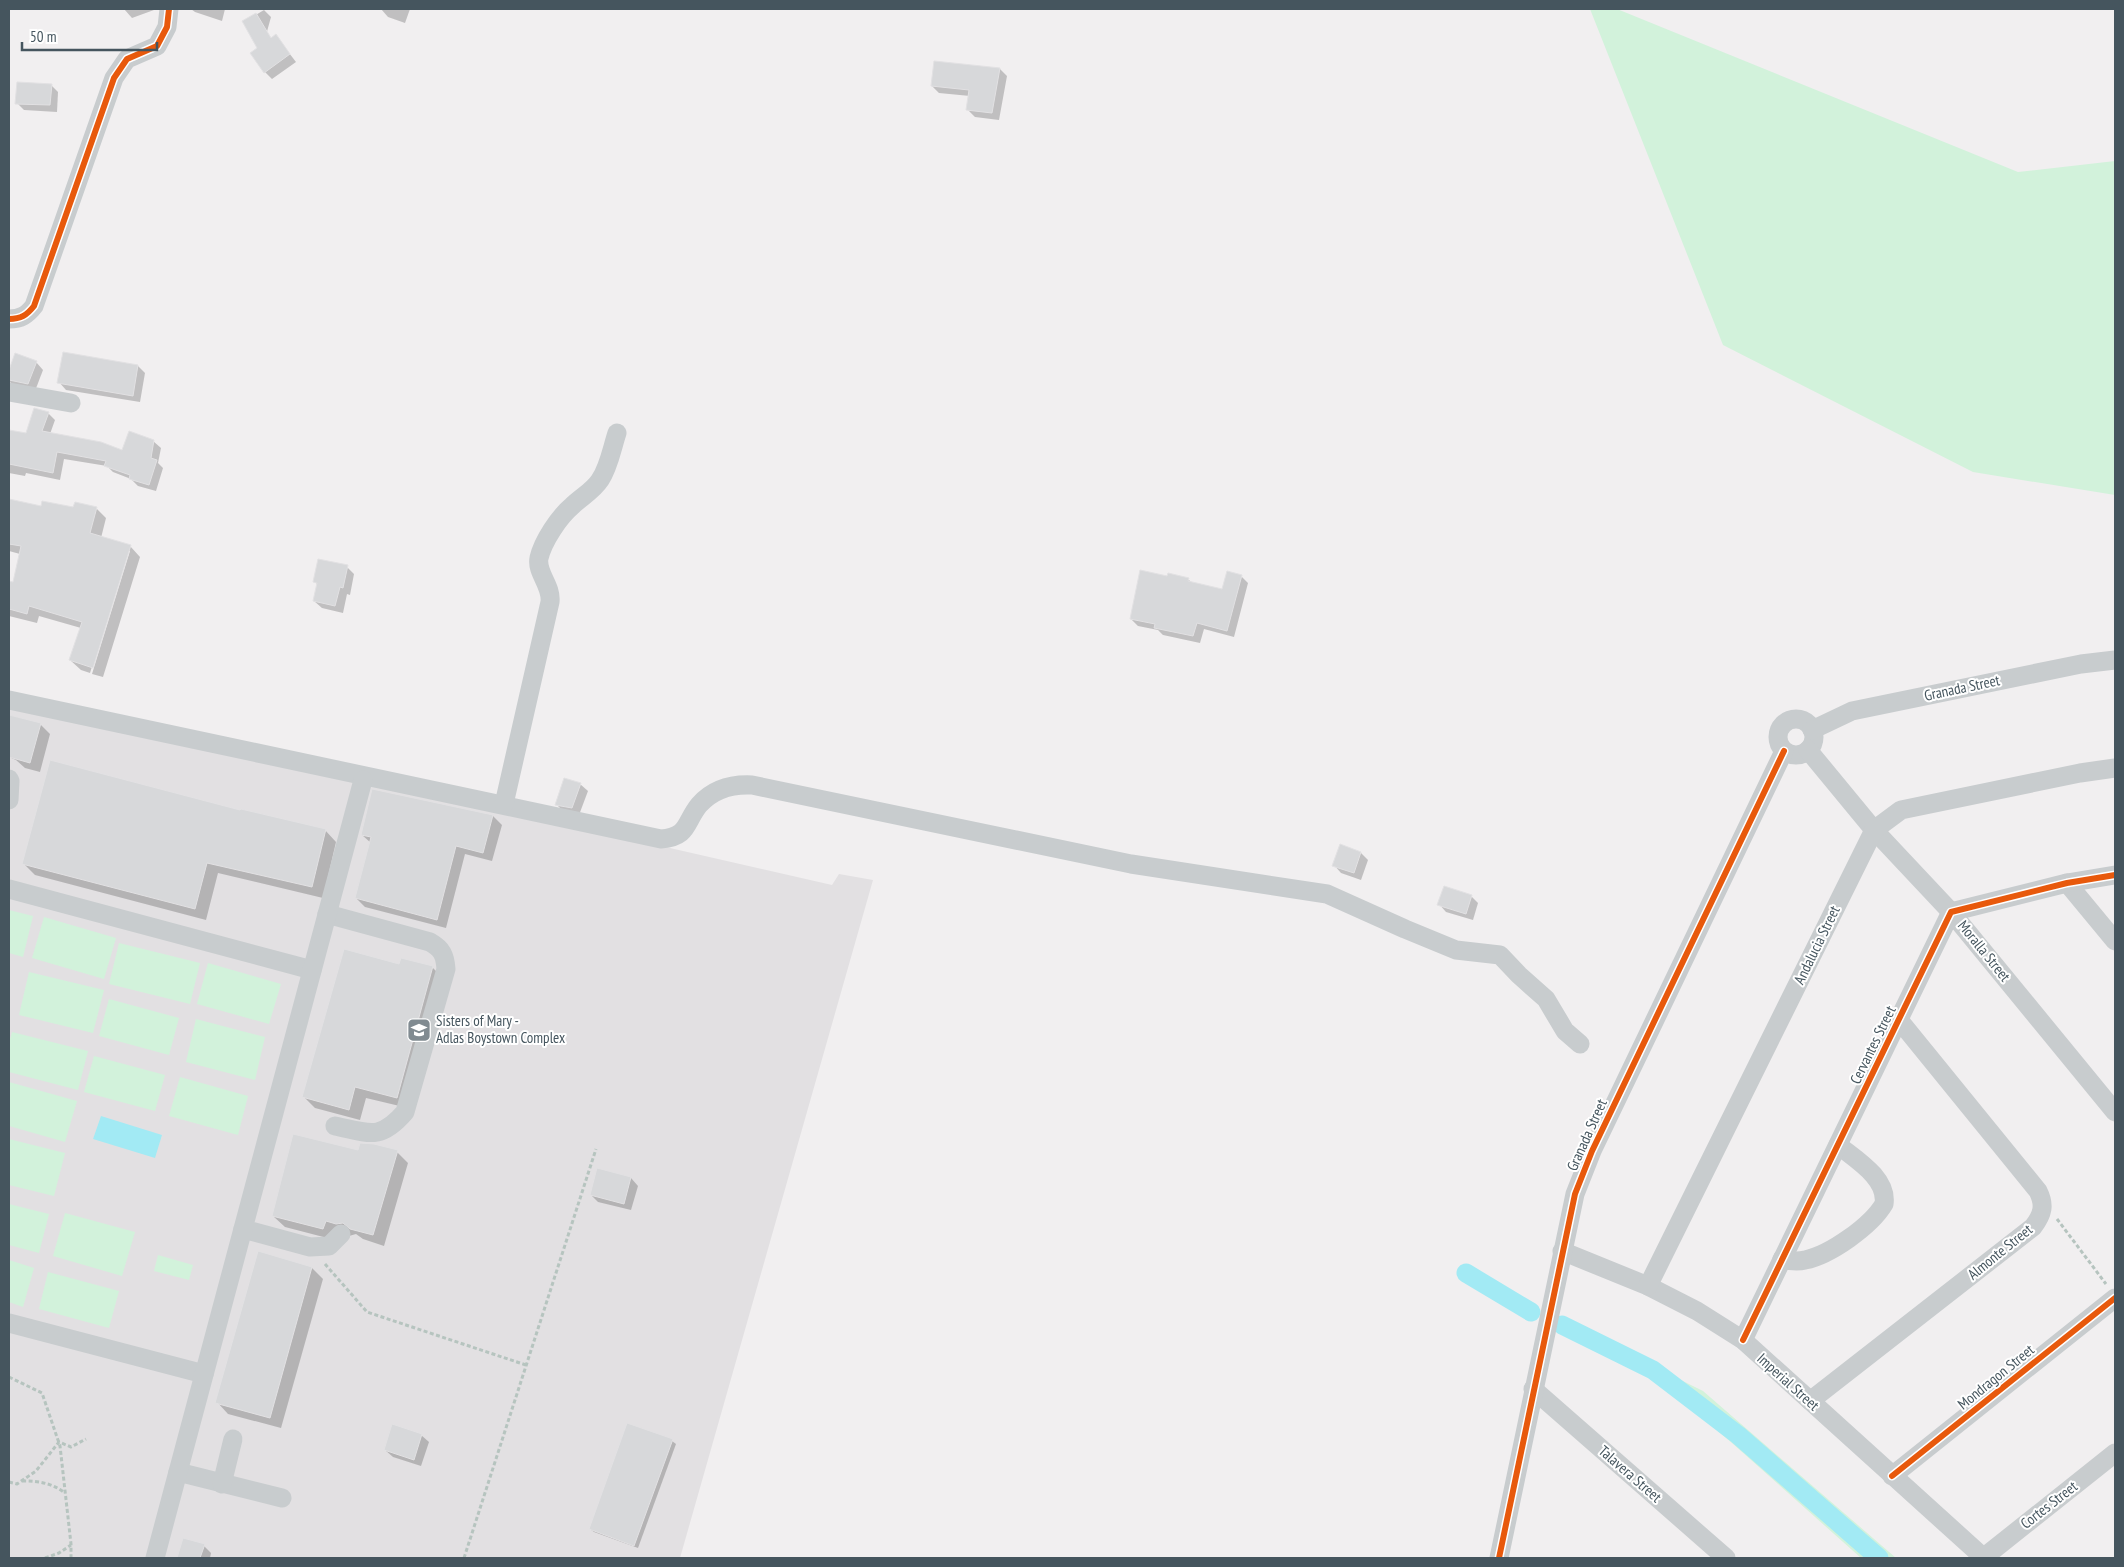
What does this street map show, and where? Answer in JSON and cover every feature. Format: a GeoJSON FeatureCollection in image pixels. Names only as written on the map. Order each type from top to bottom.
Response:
{"type":"FeatureCollection","features":[{"type":"Feature","properties":{"kind":"street"},"geometry":{"type":"LineString","coordinates":[[9,319],[18,319],[28,314],[34,306],[114,78],[127,59],[154,48],[166,25]]}},
{"type":"Feature","properties":{"kind":"street"},"geometry":{"type":"LineString","coordinates":[[9,392],[71,403]]}},
{"type":"Feature","properties":{"kind":"street"},"geometry":{"type":"LineString","coordinates":[[504,804],[550,602],[551,594],[539,568],[539,558],[562,516],[599,482],[604,474],[617,433]]}},
{"type":"Feature","properties":{"kind":"street","name":"Granada Street"},"geometry":{"type":"LineString","coordinates":[[1812,730],[1852,711],[2081,664],[2115,660]]}},
{"type":"Feature","properties":{"kind":"street"},"geometry":{"type":"LineString","coordinates":[[9,700],[662,839],[672,839],[680,835],[699,805],[712,794],[722,788],[737,784],[752,785],[1131,864],[1327,894],[1456,950],[1500,955],[1546,999],[1565,1031],[1580,1044]]}},
{"type":"Feature","properties":{"kind":"street"},"geometry":{"type":"LineString","coordinates":[[1794,720],[1799,720],[1812,730],[1814,740],[1808,750],[1794,755],[1784,751],[1779,741],[1779,735],[1784,725],[1794,720]]}},
{"type":"Feature","properties":{"kind":"street","name":"Moralla Street"},"geometry":{"type":"LineString","coordinates":[[1808,750],[1874,830],[1951,912],[2115,1112]]}},
{"type":"Feature","properties":{"kind":"street","name":"Granada Street"},"geometry":{"type":"LineString","coordinates":[[1500,1558],[1575,1194],[1592,1151],[1784,751]]}},
{"type":"Feature","properties":{"kind":"street","name":"Andalucia Street"},"geometry":{"type":"LineString","coordinates":[[1648,1286],[1874,830],[1901,810],[2080,773],[2115,768]]}},
{"type":"Feature","properties":{"kind":"street"},"geometry":{"type":"LineString","coordinates":[[9,779],[9,800]]}},
{"type":"Feature","properties":{"kind":"street"},"geometry":{"type":"LineString","coordinates":[[155,1558],[363,780]]}},
{"type":"Feature","properties":{"kind":"street"},"geometry":{"type":"LineString","coordinates":[[1951,912],[2067,883],[2115,875]]}},
{"type":"Feature","properties":{"kind":"street"},"geometry":{"type":"LineString","coordinates":[[2067,883],[2115,941]]}},
{"type":"Feature","properties":{"kind":"street"},"geometry":{"type":"LineString","coordinates":[[9,889],[312,970]]}},
{"type":"Feature","properties":{"kind":"street","name":"Cervantes Street"},"geometry":{"type":"LineString","coordinates":[[1743,1340],[1951,912]]}},
{"type":"Feature","properties":{"kind":"street"},"geometry":{"type":"LineString","coordinates":[[327,914],[430,942],[440,948],[445,957],[446,968],[405,1112],[392,1127],[371,1134],[335,1126]]}},
{"type":"Feature","properties":{"kind":"street"},"geometry":{"type":"LineString","coordinates":[[1899,1020],[2038,1191],[2043,1201]]}},
{"type":"Feature","properties":{"kind":"street"},"geometry":{"type":"LineString","coordinates":[[1782,1259],[1795,1262],[1830,1250],[1868,1223],[1884,1204],[1883,1192],[1874,1176],[1838,1145]]}},
{"type":"Feature","properties":{"kind":"street","name":"Almonte Street"},"geometry":{"type":"LineString","coordinates":[[1810,1401],[2033,1227],[2043,1210],[2043,1201]]}},
{"type":"Feature","properties":{"kind":"street"},"geometry":{"type":"LineString","coordinates":[[243,1229],[310,1247],[329,1246],[341,1234]]}},
{"type":"Feature","properties":{"kind":"street","name":"Imperial Street"},"geometry":{"type":"LineString","coordinates":[[1562,1251],[1648,1286],[1697,1312],[1743,1340],[1983,1558]]}},
{"type":"Feature","properties":{"kind":"street","name":"Mondragon Street"},"geometry":{"type":"LineString","coordinates":[[1892,1476],[2112,1293]]}},
{"type":"Feature","properties":{"kind":"street"},"geometry":{"type":"LineString","coordinates":[[9,1323],[204,1374]]}},
{"type":"Feature","properties":{"kind":"street","name":"Talavera Street"},"geometry":{"type":"LineString","coordinates":[[1534,1389],[1726,1558]]}},
{"type":"Feature","properties":{"kind":"street"},"geometry":{"type":"LineString","coordinates":[[222,1484],[233,1439]]}},
{"type":"Feature","properties":{"kind":"street","name":"Cortes Street"},"geometry":{"type":"LineString","coordinates":[[1983,1558],[2115,1453]]}},
{"type":"Feature","properties":{"kind":"street"},"geometry":{"type":"LineString","coordinates":[[178,1472],[282,1498]]}},
{"type":"Feature","properties":{"kind":"path"},"geometry":{"type":"LineString","coordinates":[[464,1558],[596,1148]]}},
{"type":"Feature","properties":{"kind":"path"},"geometry":{"type":"LineString","coordinates":[[2043,1201],[2112,1293]]}},
{"type":"Feature","properties":{"kind":"path"},"geometry":{"type":"LineString","coordinates":[[310,1247],[366,1312],[526,1366]]}},
{"type":"Feature","properties":{"kind":"path"},"geometry":{"type":"LineString","coordinates":[[9,1377],[42,1393],[58,1442],[66,1494],[71,1558]]}},
{"type":"Feature","properties":{"kind":"path"},"geometry":{"type":"LineString","coordinates":[[58,1442],[71,1447],[86,1439]]}},
{"type":"Feature","properties":{"kind":"path"},"geometry":{"type":"LineString","coordinates":[[9,1482],[17,1484],[36,1471],[58,1442]]}},
{"type":"Feature","properties":{"kind":"path"},"geometry":{"type":"LineString","coordinates":[[22,1480],[37,1480],[57,1487],[66,1494]]}},
{"type":"Feature","properties":{"kind":"path"},"geometry":{"type":"LineString","coordinates":[[45,1558],[59,1553],[71,1544]]}},
{"type":"Feature","properties":{"kind":"shaded area","name":"Sisters of Mary - Adlas Boystown Complex"},"geometry":{"type":"Polygon","coordinates":[[[9,703],[508,811],[832,885],[839,874],[873,880],[680,1558],[9,1558],[9,703]]]}},
{"type":"Feature","properties":{"kind":"green space"},"geometry":{"type":"Polygon","coordinates":[[[1590,9],[1617,9],[2018,172],[2115,161],[2115,495],[1973,472],[1723,345],[1590,9]]]}},
{"type":"Feature","properties":{"kind":"green space"},"geometry":{"type":"Polygon","coordinates":[[[9,910],[33,916],[23,957],[9,953],[9,910]]]}},
{"type":"Feature","properties":{"kind":"green space"},"geometry":{"type":"Polygon","coordinates":[[[44,917],[116,938],[104,979],[32,958],[44,917]]]}},
{"type":"Feature","properties":{"kind":"green space"},"geometry":{"type":"Polygon","coordinates":[[[119,943],[200,963],[190,1004],[109,984],[119,943]]]}},
{"type":"Feature","properties":{"kind":"green space"},"geometry":{"type":"Polygon","coordinates":[[[208,963],[281,984],[269,1024],[197,1004],[208,963]]]}},
{"type":"Feature","properties":{"kind":"green space"},"geometry":{"type":"Polygon","coordinates":[[[29,972],[104,990],[93,1033],[19,1015],[29,972]]]}},
{"type":"Feature","properties":{"kind":"green space"},"geometry":{"type":"Polygon","coordinates":[[[109,999],[179,1018],[169,1055],[99,1036],[109,999]]]}},
{"type":"Feature","properties":{"kind":"green space"},"geometry":{"type":"Polygon","coordinates":[[[196,1019],[265,1037],[255,1080],[186,1062],[196,1019]]]}},
{"type":"Feature","properties":{"kind":"green space"},"geometry":{"type":"Polygon","coordinates":[[[12,1032],[88,1051],[78,1090],[9,1072],[9,1043],[12,1032]]]}},
{"type":"Feature","properties":{"kind":"green space"},"geometry":{"type":"Polygon","coordinates":[[[94,1056],[165,1075],[155,1111],[84,1092],[94,1056]]]}},
{"type":"Feature","properties":{"kind":"green space"},"geometry":{"type":"Polygon","coordinates":[[[180,1077],[248,1096],[238,1135],[169,1116],[180,1077]]]}},
{"type":"Feature","properties":{"kind":"green space"},"geometry":{"type":"Polygon","coordinates":[[[9,1082],[77,1101],[65,1142],[9,1126],[9,1082]]]}},
{"type":"Feature","properties":{"kind":"green space"},"geometry":{"type":"Polygon","coordinates":[[[9,1139],[65,1153],[54,1196],[9,1185],[9,1139]]]}},
{"type":"Feature","properties":{"kind":"green space"},"geometry":{"type":"Polygon","coordinates":[[[9,1204],[49,1214],[39,1253],[9,1245],[9,1204]]]}},
{"type":"Feature","properties":{"kind":"green space"},"geometry":{"type":"Polygon","coordinates":[[[65,1213],[135,1232],[122,1276],[53,1256],[65,1213]]]}},
{"type":"Feature","properties":{"kind":"green space"},"geometry":{"type":"Polygon","coordinates":[[[158,1255],[193,1265],[189,1280],[154,1271],[158,1255]]]}},
{"type":"Feature","properties":{"kind":"green space"},"geometry":{"type":"Polygon","coordinates":[[[9,1260],[34,1268],[23,1307],[9,1302],[9,1260]]]}},
{"type":"Feature","properties":{"kind":"green space"},"geometry":{"type":"Polygon","coordinates":[[[48,1272],[119,1291],[109,1328],[39,1309],[48,1272]]]}},
{"type":"Feature","properties":{"kind":"green space"},"geometry":{"type":"Polygon","coordinates":[[[1562,1321],[1703,1391],[1896,1558],[1861,1558],[1732,1443],[1650,1374],[1561,1331],[1562,1321]]]}},
{"type":"Feature","properties":{"kind":"water"},"geometry":{"type":"Polygon","coordinates":[[[101,1116],[162,1135],[155,1158],[93,1139],[101,1116]]]}},
{"type":"Feature","properties":{"kind":"building"},"geometry":{"type":"Polygon","coordinates":[[[256,13],[271,38],[276,34],[290,54],[264,73],[250,53],[257,48],[242,21],[256,13]]]}},
{"type":"Feature","properties":{"kind":"building"},"geometry":{"type":"Polygon","coordinates":[[[934,61],[1000,68],[992,113],[966,110],[969,90],[931,86],[934,61]]]}},
{"type":"Feature","properties":{"kind":"building"},"geometry":{"type":"Polygon","coordinates":[[[17,82],[52,84],[50,105],[15,104],[17,82]]]}},
{"type":"Feature","properties":{"kind":"building"},"geometry":{"type":"Polygon","coordinates":[[[63,352],[138,365],[133,396],[57,383],[63,352]]]}},
{"type":"Feature","properties":{"kind":"building"},"geometry":{"type":"Polygon","coordinates":[[[15,353],[37,361],[28,384],[9,380],[9,370],[15,353]]]}},
{"type":"Feature","properties":{"kind":"building"},"geometry":{"type":"Polygon","coordinates":[[[34,408],[49,412],[42,431],[101,442],[122,450],[129,431],[154,440],[151,458],[157,460],[149,485],[129,479],[130,475],[104,466],[106,461],[57,452],[53,473],[9,464],[9,430],[26,433],[34,408]]]}},
{"type":"Feature","properties":{"kind":"building"},"geometry":{"type":"Polygon","coordinates":[[[9,499],[41,506],[42,501],[73,507],[75,502],[97,507],[90,533],[131,545],[93,668],[69,660],[82,622],[29,606],[27,614],[9,609],[9,581],[13,582],[21,546],[9,544],[9,499]]]}},
{"type":"Feature","properties":{"kind":"building"},"geometry":{"type":"Polygon","coordinates":[[[318,559],[348,565],[343,588],[340,587],[335,606],[313,601],[317,583],[313,582],[318,559]]]}},
{"type":"Feature","properties":{"kind":"building"},"geometry":{"type":"Polygon","coordinates":[[[1140,570],[1167,576],[1168,573],[1189,578],[1188,581],[1222,589],[1227,571],[1242,575],[1227,631],[1197,623],[1193,636],[1154,628],[1155,624],[1130,619],[1140,570]]]}},
{"type":"Feature","properties":{"kind":"building"},"geometry":{"type":"Polygon","coordinates":[[[9,715],[41,723],[30,763],[9,757],[9,715]]]}},
{"type":"Feature","properties":{"kind":"building"},"geometry":{"type":"Polygon","coordinates":[[[50,760],[240,810],[326,829],[312,887],[207,863],[195,909],[22,864],[50,760]]]}},
{"type":"Feature","properties":{"kind":"building"},"geometry":{"type":"Polygon","coordinates":[[[564,778],[581,783],[572,808],[555,805],[564,778]]]}},
{"type":"Feature","properties":{"kind":"building"},"geometry":{"type":"Polygon","coordinates":[[[372,789],[493,815],[483,853],[456,846],[437,920],[355,898],[371,837],[361,835],[372,789]]]}},
{"type":"Feature","properties":{"kind":"building"},"geometry":{"type":"Polygon","coordinates":[[[1340,844],[1361,852],[1354,873],[1332,866],[1340,844]]]}},
{"type":"Feature","properties":{"kind":"building"},"geometry":{"type":"Polygon","coordinates":[[[1444,886],[1472,895],[1466,914],[1437,905],[1444,886]]]}},
{"type":"Feature","properties":{"kind":"building"},"geometry":{"type":"Polygon","coordinates":[[[344,949],[399,964],[401,958],[433,966],[397,1098],[355,1087],[349,1110],[302,1097],[344,949]]]}},
{"type":"Feature","properties":{"kind":"building"},"geometry":{"type":"Polygon","coordinates":[[[293,1134],[358,1150],[360,1143],[374,1144],[398,1150],[373,1235],[350,1229],[343,1223],[336,1224],[326,1221],[323,1229],[272,1216],[293,1134]]]}},
{"type":"Feature","properties":{"kind":"building"},"geometry":{"type":"Polygon","coordinates":[[[597,1168],[631,1177],[624,1204],[590,1195],[597,1168]]]}},
{"type":"Feature","properties":{"kind":"building"},"geometry":{"type":"Polygon","coordinates":[[[258,1251],[312,1267],[270,1418],[215,1403],[258,1251]]]}},
{"type":"Feature","properties":{"kind":"building"},"geometry":{"type":"Polygon","coordinates":[[[627,1423],[673,1439],[634,1546],[589,1529],[627,1423]]]}},
{"type":"Feature","properties":{"kind":"building"},"geometry":{"type":"Polygon","coordinates":[[[392,1424],[422,1434],[414,1460],[384,1450],[392,1424]]]}},
{"type":"Feature","properties":{"kind":"building"},"geometry":{"type":"Polygon","coordinates":[[[183,1538],[205,1544],[200,1558],[177,1558],[183,1538]]]}},
{"type":"Feature","properties":{"kind":"waterway"},"geometry":{"type":"LineString","coordinates":[[1466,1273],[1531,1312]]}},
{"type":"Feature","properties":{"kind":"waterway"},"geometry":{"type":"LineString","coordinates":[[1562,1325],[1653,1370],[1738,1435],[1879,1558]]}},
{"type":"Feature","properties":{"kind":"cycle path"},"geometry":{"type":"LineString","coordinates":[[9,319],[23,316],[34,306],[114,78],[127,59],[157,46],[167,27],[169,9]]}},
{"type":"Feature","properties":{"kind":"cycle path"},"geometry":{"type":"LineString","coordinates":[[1499,1558],[1575,1194],[1592,1151],[1784,751]]}},
{"type":"Feature","properties":{"kind":"cycle path"},"geometry":{"type":"LineString","coordinates":[[1743,1340],[1951,912],[2067,883],[2115,875]]}},
{"type":"Feature","properties":{"kind":"cycle path"},"geometry":{"type":"LineString","coordinates":[[1892,1476],[2115,1298]]}},
{"type":"Feature","properties":{"kind":"place","name":"Sisters of Mary - Adlas Boystown Complex"},"geometry":{"type":"Point","coordinates":[419,1030]}}]}
